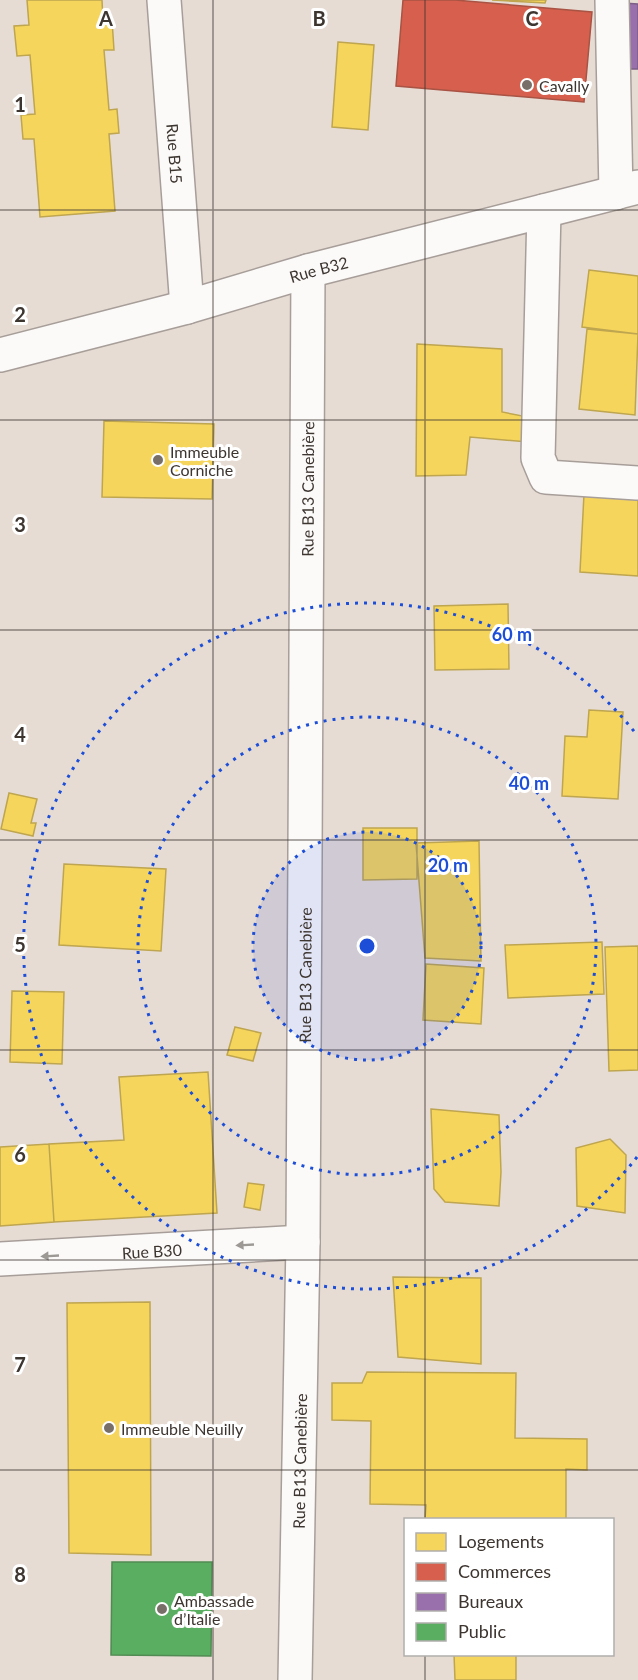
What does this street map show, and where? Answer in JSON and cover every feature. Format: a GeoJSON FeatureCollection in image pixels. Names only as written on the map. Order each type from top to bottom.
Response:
{"type":"FeatureCollection","features":[{"type":"Feature","properties":{"kind":"street","name":"Rue B15"},"geometry":{"type":"LineString","coordinates":[[164,0],[187,307]]}},
{"type":"Feature","properties":{"kind":"street"},"geometry":{"type":"LineString","coordinates":[[612,0],[627,190]]}},
{"type":"Feature","properties":{"kind":"street","name":"Rue B32"},"geometry":{"type":"LineString","coordinates":[[0,355],[187,307],[308,271],[627,190]]}},
{"type":"Feature","properties":{"kind":"street"},"geometry":{"type":"LineString","coordinates":[[544,211],[538,458],[546,477],[637,483]]}},
{"type":"Feature","properties":{"kind":"street","name":"Rue B13 Canebière"},"geometry":{"type":"LineString","coordinates":[[295,1680],[303,1242],[308,271]]}},
{"type":"Feature","properties":{"kind":"street","name":"Rue B30"},"geometry":{"type":"LineString","coordinates":[[0,1259],[303,1242]]}},
{"type":"Feature","properties":{"kind":"building: Logements"},"geometry":{"type":"Polygon","coordinates":[[[27,0],[102,0],[103,21],[112,20],[114,50],[104,50],[109,110],[117,109],[119,133],[109,134],[115,211],[40,217],[34,139],[23,139],[21,115],[35,114],[30,55],[17,56],[14,26],[29,25],[27,0]]]}},
{"type":"Feature","properties":{"kind":"building: Logements"},"geometry":{"type":"Polygon","coordinates":[[[492,0],[546,0],[545,3],[492,0]]]}},
{"type":"Feature","properties":{"kind":"building: Logements"},"geometry":{"type":"Polygon","coordinates":[[[338,42],[374,45],[368,130],[332,127],[338,42]]]}},
{"type":"Feature","properties":{"kind":"building: Logements"},"geometry":{"type":"Polygon","coordinates":[[[589,270],[638,276],[638,334],[582,327],[589,270]]]}},
{"type":"Feature","properties":{"kind":"building: Logements"},"geometry":{"type":"Polygon","coordinates":[[[587,329],[638,334],[635,415],[579,409],[587,329]]]}},
{"type":"Feature","properties":{"kind":"building: Logements"},"geometry":{"type":"Polygon","coordinates":[[[417,344],[502,349],[502,412],[528,417],[528,442],[470,437],[466,475],[416,476],[417,344]]]}},
{"type":"Feature","properties":{"kind":"building: Logements","name":"Immeuble Corniche"},"geometry":{"type":"Polygon","coordinates":[[[104,421],[214,424],[212,499],[102,497],[104,421]]]}},
{"type":"Feature","properties":{"kind":"building: Logements"},"geometry":{"type":"Polygon","coordinates":[[[584,494],[638,497],[638,576],[580,572],[584,494]]]}},
{"type":"Feature","properties":{"kind":"building: Logements"},"geometry":{"type":"Polygon","coordinates":[[[508,604],[509,669],[435,670],[434,606],[508,604]]]}},
{"type":"Feature","properties":{"kind":"building: Logements"},"geometry":{"type":"Polygon","coordinates":[[[589,710],[623,712],[618,799],[562,796],[565,736],[587,737],[589,710]]]}},
{"type":"Feature","properties":{"kind":"building: Logements"},"geometry":{"type":"Polygon","coordinates":[[[9,793],[37,799],[31,823],[36,823],[33,836],[1,829],[9,793]]]}},
{"type":"Feature","properties":{"kind":"building: Logements"},"geometry":{"type":"Polygon","coordinates":[[[363,828],[417,828],[417,879],[363,880],[363,828]]]}},
{"type":"Feature","properties":{"kind":"building: Logements"},"geometry":{"type":"Polygon","coordinates":[[[479,841],[481,961],[425,958],[416,843],[479,841]]]}},
{"type":"Feature","properties":{"kind":"building: Logements"},"geometry":{"type":"Polygon","coordinates":[[[64,864],[166,869],[161,951],[59,945],[64,864]]]}},
{"type":"Feature","properties":{"kind":"building: Logements"},"geometry":{"type":"Polygon","coordinates":[[[602,942],[604,994],[508,998],[505,945],[602,942]]]}},
{"type":"Feature","properties":{"kind":"building: Logements"},"geometry":{"type":"Polygon","coordinates":[[[638,946],[638,1070],[609,1071],[605,947],[638,946]]]}},
{"type":"Feature","properties":{"kind":"building: Logements"},"geometry":{"type":"Polygon","coordinates":[[[426,964],[484,968],[481,1024],[423,1020],[426,964]]]}},
{"type":"Feature","properties":{"kind":"building: Logements"},"geometry":{"type":"Polygon","coordinates":[[[12,991],[64,992],[62,1064],[10,1062],[12,991]]]}},
{"type":"Feature","properties":{"kind":"building: Logements"},"geometry":{"type":"Polygon","coordinates":[[[235,1027],[261,1033],[253,1061],[227,1055],[235,1027]]]}},
{"type":"Feature","properties":{"kind":"building: Logements"},"geometry":{"type":"Polygon","coordinates":[[[208,1072],[217,1213],[54,1222],[49,1144],[124,1140],[119,1077],[208,1072]]]}},
{"type":"Feature","properties":{"kind":"building: Logements"},"geometry":{"type":"Polygon","coordinates":[[[431,1109],[499,1115],[501,1172],[499,1206],[445,1202],[434,1189],[431,1109]]]}},
{"type":"Feature","properties":{"kind":"building: Logements"},"geometry":{"type":"Polygon","coordinates":[[[610,1139],[626,1155],[625,1213],[577,1206],[576,1148],[610,1139]]]}},
{"type":"Feature","properties":{"kind":"building: Logements"},"geometry":{"type":"Polygon","coordinates":[[[49,1144],[54,1222],[0,1226],[0,1147],[49,1144]]]}},
{"type":"Feature","properties":{"kind":"building: Logements"},"geometry":{"type":"Polygon","coordinates":[[[248,1183],[264,1185],[260,1210],[244,1207],[248,1183]]]}},
{"type":"Feature","properties":{"kind":"building: Logements"},"geometry":{"type":"Polygon","coordinates":[[[393,1277],[481,1278],[481,1364],[398,1357],[393,1277]]]}},
{"type":"Feature","properties":{"kind":"building: Logements","name":"Immeuble Neuilly"},"geometry":{"type":"Polygon","coordinates":[[[150,1302],[151,1555],[69,1553],[67,1303],[150,1302]]]}},
{"type":"Feature","properties":{"kind":"building: Logements"},"geometry":{"type":"Polygon","coordinates":[[[367,1372],[516,1373],[515,1438],[587,1439],[587,1470],[566,1469],[566,1518],[425,1518],[426,1505],[370,1504],[371,1421],[332,1420],[332,1383],[362,1383],[367,1372]]]}},
{"type":"Feature","properties":{"kind":"building: Logements"},"geometry":{"type":"Polygon","coordinates":[[[454,1656],[516,1656],[516,1680],[455,1680],[454,1656]]]}},
{"type":"Feature","properties":{"kind":"building: Commerces"},"geometry":{"type":"Polygon","coordinates":[[[403,0],[455,0],[592,12],[584,102],[396,86],[403,0]]]}},
{"type":"Feature","properties":{"kind":"building: Bureaux"},"geometry":{"type":"Polygon","coordinates":[[[623,3],[638,4],[638,69],[622,69],[623,3]]]}},
{"type":"Feature","properties":{"kind":"building: Public","name":"Ambassade d’Italie"},"geometry":{"type":"Polygon","coordinates":[[[112,1562],[212,1562],[211,1656],[111,1655],[112,1562]]]}},
{"type":"Feature","properties":{"kind":"place","name":"Cavally"},"geometry":{"type":"Point","coordinates":[527,85]}},
{"type":"Feature","properties":{"kind":"place","name":"Immeuble Corniche"},"geometry":{"type":"Point","coordinates":[158,460]}},
{"type":"Feature","properties":{"kind":"place","name":"Immeuble Neuilly"},"geometry":{"type":"Point","coordinates":[109,1428]}},
{"type":"Feature","properties":{"kind":"place","name":"Ambassade d’Italie"},"geometry":{"type":"Point","coordinates":[162,1609]}}]}
